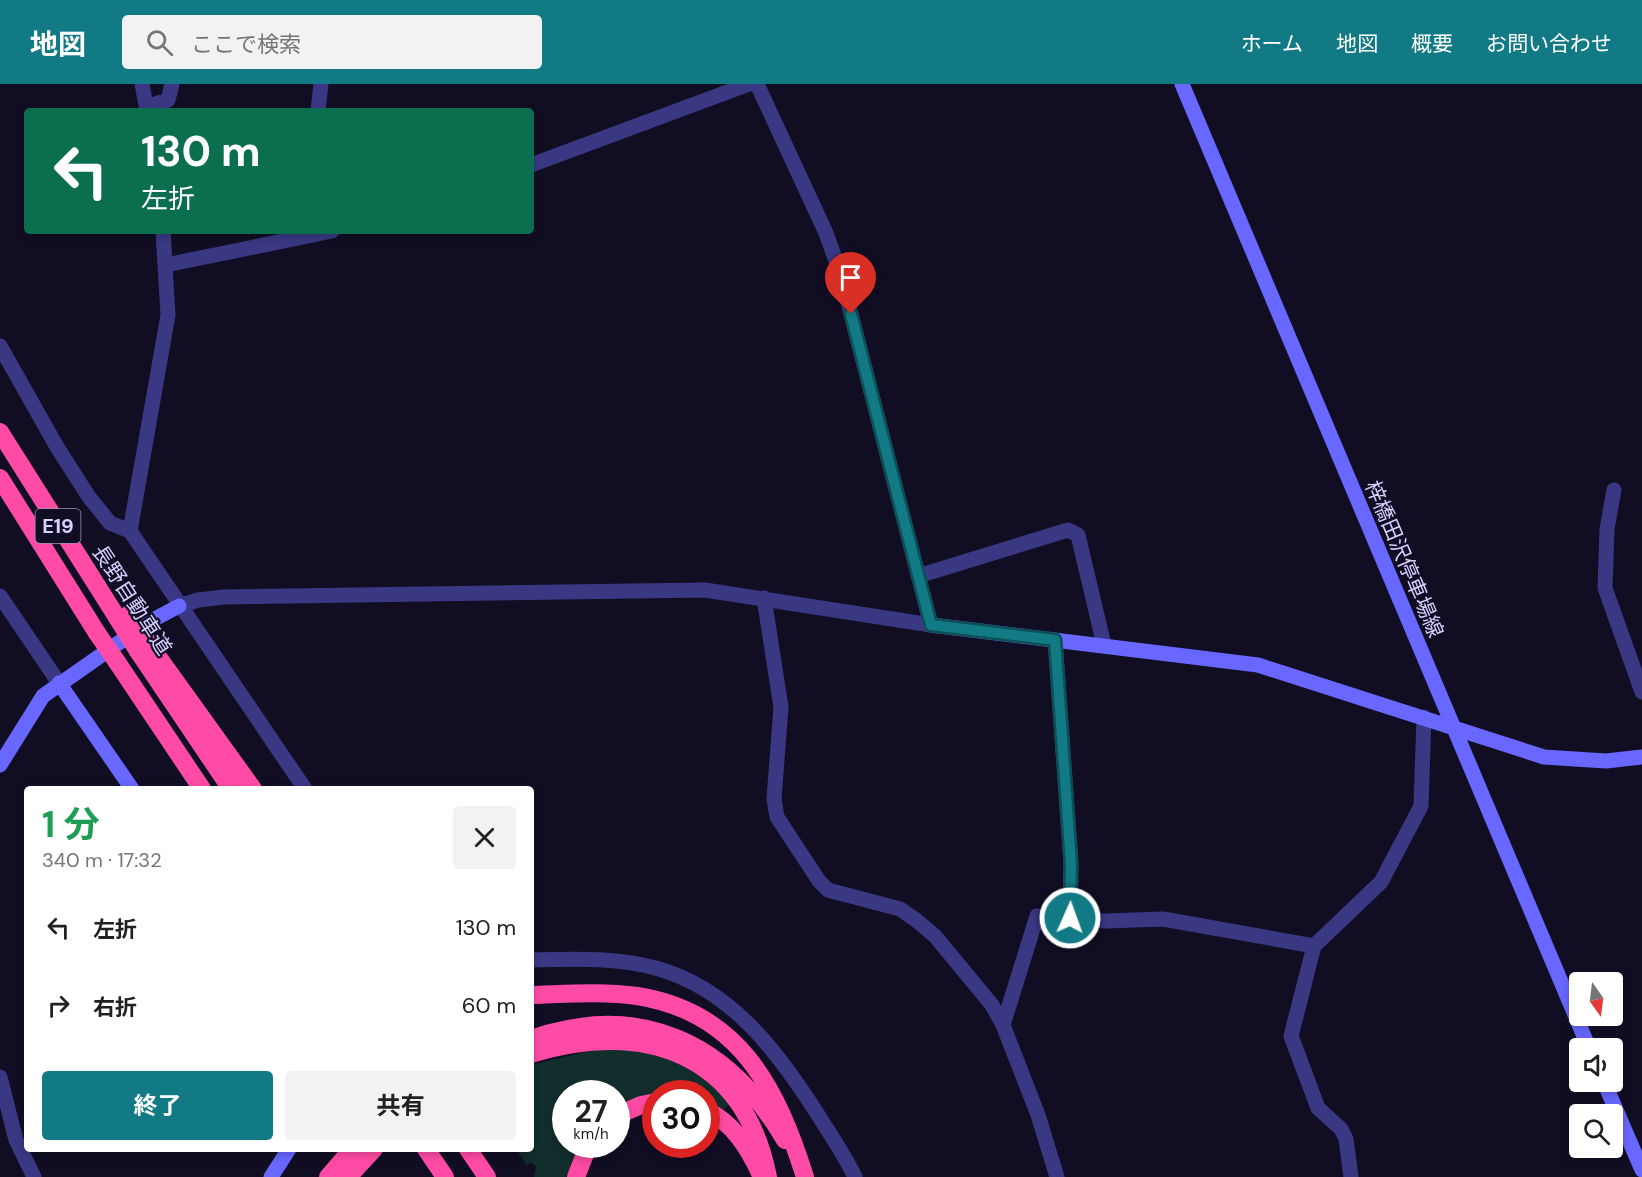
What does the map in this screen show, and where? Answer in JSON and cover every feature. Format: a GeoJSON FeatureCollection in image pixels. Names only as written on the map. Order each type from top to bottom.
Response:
{"type":"FeatureCollection","features":[{"type":"Feature","properties":{"kind":"highway","name":"長野自動車道"},"geometry":{"type":"LineString","coordinates":[[0,432],[57,525],[123,616],[229,786]]}},
{"type":"Feature","properties":{"kind":"highway","name":"E19"},"geometry":{"type":"LineString","coordinates":[[0,478],[97,633],[200,786]]}},
{"type":"Feature","properties":{"kind":"highway"},"geometry":{"type":"LineString","coordinates":[[143,647],[251,786]]}},
{"type":"Feature","properties":{"kind":"highway"},"geometry":{"type":"LineString","coordinates":[[534,995],[584,993],[639,997],[664,1003],[712,1026],[747,1056],[769,1086],[788,1126],[804,1177]]}},
{"type":"Feature","properties":{"kind":"highway"},"geometry":{"type":"LineString","coordinates":[[534,1038],[573,1028],[608,1024],[648,1028],[682,1039],[719,1061],[754,1096],[781,1133],[804,1177]]}},
{"type":"Feature","properties":{"kind":"highway"},"geometry":{"type":"LineString","coordinates":[[534,1053],[576,1042],[623,1040],[646,1043],[682,1056],[716,1078],[745,1110],[760,1144],[768,1177]]}},
{"type":"Feature","properties":{"kind":"highway"},"geometry":{"type":"LineString","coordinates":[[720,1119],[729,1125],[742,1140],[762,1177]]}},
{"type":"Feature","properties":{"kind":"highway"},"geometry":{"type":"LineString","coordinates":[[328,1177],[349,1152]]}},
{"type":"Feature","properties":{"kind":"highway"},"geometry":{"type":"LineString","coordinates":[[348,1177],[371,1152]]}},
{"type":"Feature","properties":{"kind":"highway"},"geometry":{"type":"LineString","coordinates":[[428,1152],[445,1177]]}},
{"type":"Feature","properties":{"kind":"highway"},"geometry":{"type":"LineString","coordinates":[[443,1152],[460,1177]]}},
{"type":"Feature","properties":{"kind":"highway"},"geometry":{"type":"LineString","coordinates":[[470,1152],[487,1177]]}},
{"type":"Feature","properties":{"kind":"highway"},"geometry":{"type":"LineString","coordinates":[[576,1177],[583,1158]]}},
{"type":"Feature","properties":{"kind":"street"},"geometry":{"type":"LineString","coordinates":[[142,84],[146,108]]}},
{"type":"Feature","properties":{"kind":"street"},"geometry":{"type":"LineString","coordinates":[[148,108],[168,100],[172,84]]}},
{"type":"Feature","properties":{"kind":"street"},"geometry":{"type":"LineString","coordinates":[[318,108],[321,84]]}},
{"type":"Feature","properties":{"kind":"street"},"geometry":{"type":"LineString","coordinates":[[534,164],[749,84]]}},
{"type":"Feature","properties":{"kind":"street"},"geometry":{"type":"LineString","coordinates":[[757,84],[826,233],[841,275],[931,625]]}},
{"type":"Feature","properties":{"kind":"street","name":"梓橋田沢停車場線"},"geometry":{"type":"LineString","coordinates":[[1182,84],[1452,728],[1586,1038]]}},
{"type":"Feature","properties":{"kind":"street"},"geometry":{"type":"LineString","coordinates":[[130,531],[168,315],[162,234]]}},
{"type":"Feature","properties":{"kind":"street"},"geometry":{"type":"LineString","coordinates":[[166,265],[305,234]]}},
{"type":"Feature","properties":{"kind":"street"},"geometry":{"type":"LineString","coordinates":[[0,346],[57,447],[89,497],[110,522],[130,531],[303,786]]}},
{"type":"Feature","properties":{"kind":"street"},"geometry":{"type":"LineString","coordinates":[[1614,490],[1607,529],[1605,588],[1642,692]]}},
{"type":"Feature","properties":{"kind":"street"},"geometry":{"type":"LineString","coordinates":[[918,576],[1068,530],[1078,535],[1104,645]]}},
{"type":"Feature","properties":{"kind":"street"},"geometry":{"type":"LineString","coordinates":[[0,765],[44,696],[59,683],[147,623],[179,606],[198,600],[224,597],[705,590],[931,625],[1258,665],[1544,757],[1606,761],[1642,757]]}},
{"type":"Feature","properties":{"kind":"street"},"geometry":{"type":"LineString","coordinates":[[0,596],[130,786]]}},
{"type":"Feature","properties":{"kind":"street"},"geometry":{"type":"LineString","coordinates":[[764,598],[781,707],[774,800],[777,817],[819,881],[828,890],[900,909],[934,936],[992,1005],[1003,1025],[1038,1115],[1057,1177]]}},
{"type":"Feature","properties":{"kind":"street"},"geometry":{"type":"LineString","coordinates":[[1055,640],[1071,863],[1070,918]]}},
{"type":"Feature","properties":{"kind":"street"},"geometry":{"type":"LineString","coordinates":[[1351,1177],[1346,1139],[1341,1129],[1318,1108],[1291,1036],[1314,946],[1381,882],[1421,806],[1424,717]]}},
{"type":"Feature","properties":{"kind":"street"},"geometry":{"type":"LineString","coordinates":[[1003,1025],[1037,916],[1106,921],[1163,919],[1314,946]]}},
{"type":"Feature","properties":{"kind":"street"},"geometry":{"type":"LineString","coordinates":[[534,960],[609,961],[659,969],[703,989],[732,1008],[755,1028],[778,1056],[855,1177]]}},
{"type":"Feature","properties":{"kind":"street"},"geometry":{"type":"LineString","coordinates":[[0,1077],[16,1140],[34,1177]]}},
{"type":"Feature","properties":{"kind":"street"},"geometry":{"type":"LineString","coordinates":[[1608,1092],[1642,1170]]}},
{"type":"Feature","properties":{"kind":"street"},"geometry":{"type":"LineString","coordinates":[[271,1177],[287,1152]]}},
{"type":"Feature","properties":{"kind":"green space"},"geometry":{"type":"Polygon","coordinates":[[[610,1046],[645,1052],[668,1059],[690,1068],[707,1080],[642,1080],[642,1099],[630,1104],[630,1080],[552,1080],[552,1158],[575,1158],[566,1177],[534,1177],[536,1167],[532,1163],[526,1164],[518,1152],[534,1152],[534,1064],[610,1046]]]}},
{"type":"Feature","properties":{"kind":"green space"},"geometry":{"type":"Polygon","coordinates":[[[720,1092],[731,1103],[723,1110],[720,1109],[720,1092]]]}},
{"type":"Feature","properties":{"kind":"route"},"geometry":{"type":"LineString","coordinates":[[851,314],[931,625],[1055,640],[1071,863],[1070,918]]}}]}
